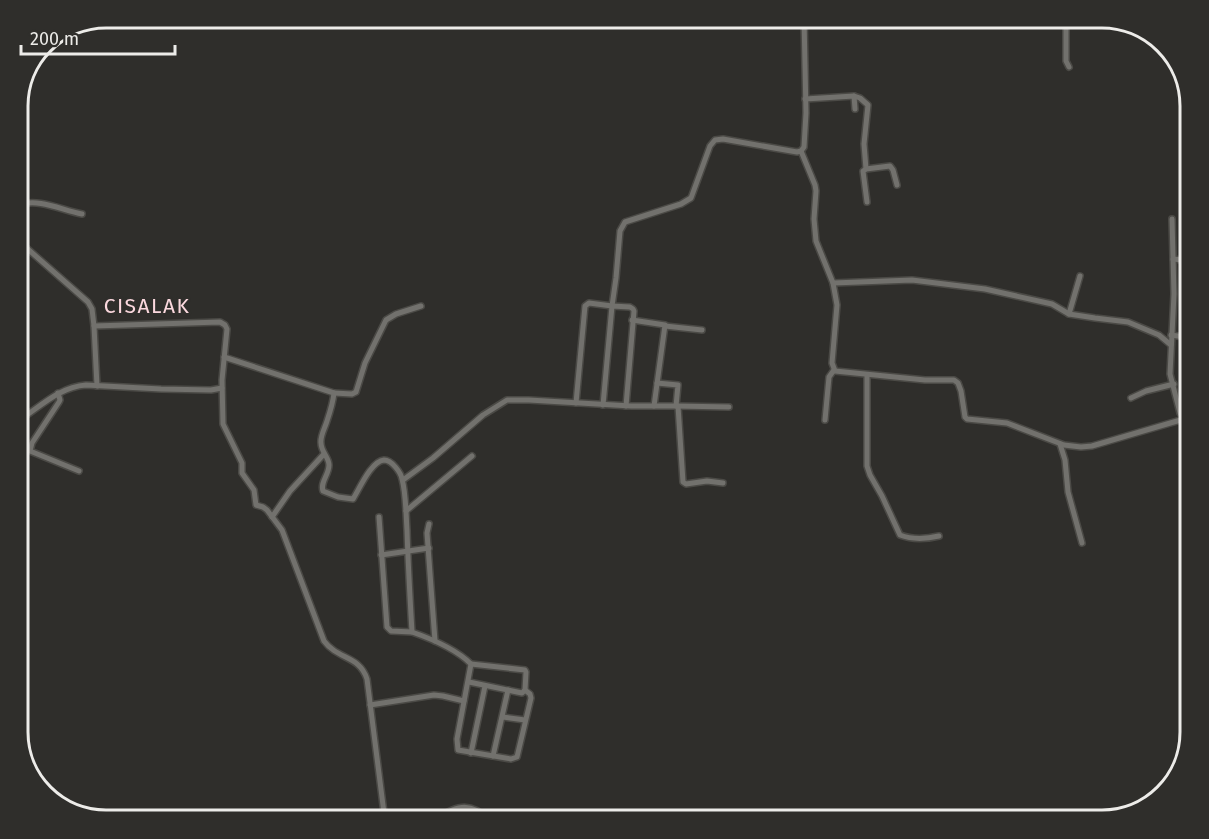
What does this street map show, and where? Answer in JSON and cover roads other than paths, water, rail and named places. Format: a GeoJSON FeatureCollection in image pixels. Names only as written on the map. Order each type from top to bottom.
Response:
{"type":"FeatureCollection","features":[{"type":"Feature","properties":{"kind":"street"},"geometry":{"type":"LineString","coordinates":[[801,151],[804,145],[806,99],[804,29]]}},
{"type":"Feature","properties":{"kind":"street"},"geometry":{"type":"LineString","coordinates":[[1066,29],[1066,61],[1069,67]]}},
{"type":"Feature","properties":{"kind":"street"},"geometry":{"type":"LineString","coordinates":[[806,99],[854,96],[868,105],[864,144],[866,168],[863,171],[867,202]]}},
{"type":"Feature","properties":{"kind":"street"},"geometry":{"type":"LineString","coordinates":[[854,96],[855,109]]}},
{"type":"Feature","properties":{"kind":"street"},"geometry":{"type":"LineString","coordinates":[[603,405],[622,225],[629,220],[681,204],[691,198],[713,142],[718,139],[801,151]]}},
{"type":"Feature","properties":{"kind":"street"},"geometry":{"type":"LineString","coordinates":[[801,151],[811,172],[816,191],[814,219],[817,245],[833,283],[837,309],[832,363],[836,372],[925,380],[954,380],[961,391],[967,419],[1007,423],[1068,446],[1092,446],[1180,420]]}},
{"type":"Feature","properties":{"kind":"street"},"geometry":{"type":"LineString","coordinates":[[866,168],[890,166],[897,185]]}},
{"type":"Feature","properties":{"kind":"street"},"geometry":{"type":"LineString","coordinates":[[29,202],[82,214]]}},
{"type":"Feature","properties":{"kind":"street"},"geometry":{"type":"LineString","coordinates":[[1172,219],[1174,294],[1170,374],[1180,413]]}},
{"type":"Feature","properties":{"kind":"street"},"geometry":{"type":"LineString","coordinates":[[29,249],[88,302],[92,309],[97,386]]}},
{"type":"Feature","properties":{"kind":"street"},"geometry":{"type":"LineString","coordinates":[[1173,259],[1180,260]]}},
{"type":"Feature","properties":{"kind":"street"},"geometry":{"type":"LineString","coordinates":[[1069,314],[1080,276]]}},
{"type":"Feature","properties":{"kind":"street"},"geometry":{"type":"LineString","coordinates":[[833,283],[912,280],[985,289],[1052,304],[1069,314],[1128,322],[1159,335],[1171,345]]}},
{"type":"Feature","properties":{"kind":"street"},"geometry":{"type":"LineString","coordinates":[[576,403],[585,306],[589,303],[633,309],[626,406]]}},
{"type":"Feature","properties":{"kind":"street"},"geometry":{"type":"LineString","coordinates":[[224,357],[334,393],[352,394],[356,392],[365,363],[386,320],[396,314],[421,306]]}},
{"type":"Feature","properties":{"kind":"street"},"geometry":{"type":"LineString","coordinates":[[632,320],[702,330]]}},
{"type":"Feature","properties":{"kind":"street"},"geometry":{"type":"LineString","coordinates":[[94,326],[223,322],[227,329],[222,388],[223,424],[242,464],[242,473],[254,490],[256,506],[263,507],[282,530],[324,641],[340,655],[361,666],[367,679],[384,810]]}},
{"type":"Feature","properties":{"kind":"street"},"geometry":{"type":"LineString","coordinates":[[654,406],[665,326]]}},
{"type":"Feature","properties":{"kind":"street"},"geometry":{"type":"LineString","coordinates":[[1172,335],[1180,336]]}},
{"type":"Feature","properties":{"kind":"street"},"geometry":{"type":"LineString","coordinates":[[825,420],[829,376],[834,370]]}},
{"type":"Feature","properties":{"kind":"street"},"geometry":{"type":"LineString","coordinates":[[867,375],[867,466],[870,475],[900,535],[926,539],[939,536]]}},
{"type":"Feature","properties":{"kind":"street"},"geometry":{"type":"LineString","coordinates":[[657,383],[678,386],[677,406],[683,482],[686,484],[707,481],[723,483]]}},
{"type":"Feature","properties":{"kind":"street"},"geometry":{"type":"LineString","coordinates":[[1131,398],[1146,391],[1174,384]]}},
{"type":"Feature","properties":{"kind":"street"},"geometry":{"type":"LineString","coordinates":[[29,413],[58,393],[75,385],[161,389],[211,390],[222,388]]}},
{"type":"Feature","properties":{"kind":"street"},"geometry":{"type":"LineString","coordinates":[[58,393],[60,400],[32,443],[30,451],[79,471]]}},
{"type":"Feature","properties":{"kind":"street"},"geometry":{"type":"LineString","coordinates":[[334,393],[333,403],[321,437],[321,444],[329,466],[321,489],[338,497],[354,499],[366,477],[381,461],[390,462],[400,473],[403,480],[406,511],[412,632]]}},
{"type":"Feature","properties":{"kind":"street"},"geometry":{"type":"LineString","coordinates":[[403,480],[433,458],[483,415],[507,400],[626,406],[729,407]]}},
{"type":"Feature","properties":{"kind":"street"},"geometry":{"type":"LineString","coordinates":[[1060,444],[1065,460],[1068,492],[1082,543]]}},
{"type":"Feature","properties":{"kind":"street"},"geometry":{"type":"LineString","coordinates":[[272,516],[290,491],[324,454]]}},
{"type":"Feature","properties":{"kind":"street"},"geometry":{"type":"LineString","coordinates":[[406,511],[472,456]]}},
{"type":"Feature","properties":{"kind":"street"},"geometry":{"type":"LineString","coordinates":[[379,517],[387,627],[391,631],[412,632],[435,641],[471,664],[525,670],[525,690]]}},
{"type":"Feature","properties":{"kind":"street"},"geometry":{"type":"LineString","coordinates":[[429,524],[427,529],[435,641]]}},
{"type":"Feature","properties":{"kind":"street"},"geometry":{"type":"LineString","coordinates":[[381,555],[429,548]]}},
{"type":"Feature","properties":{"kind":"street"},"geometry":{"type":"LineString","coordinates":[[471,664],[457,745],[460,751],[511,759],[517,757],[531,698],[525,690]]}},
{"type":"Feature","properties":{"kind":"street"},"geometry":{"type":"LineString","coordinates":[[469,682],[522,693],[525,690]]}},
{"type":"Feature","properties":{"kind":"street"},"geometry":{"type":"LineString","coordinates":[[471,753],[485,686]]}},
{"type":"Feature","properties":{"kind":"street"},"geometry":{"type":"LineString","coordinates":[[493,756],[508,690]]}},
{"type":"Feature","properties":{"kind":"street"},"geometry":{"type":"LineString","coordinates":[[370,705],[434,695],[464,701]]}},
{"type":"Feature","properties":{"kind":"street"},"geometry":{"type":"LineString","coordinates":[[503,717],[525,720]]}},
{"type":"Feature","properties":{"kind":"street"},"geometry":{"type":"LineString","coordinates":[[453,810],[470,807],[479,810]]}},
{"type":"Feature","properties":{"kind":"district","name":"CISALAK"},"geometry":{"type":"Point","coordinates":[147,306]}}]}
